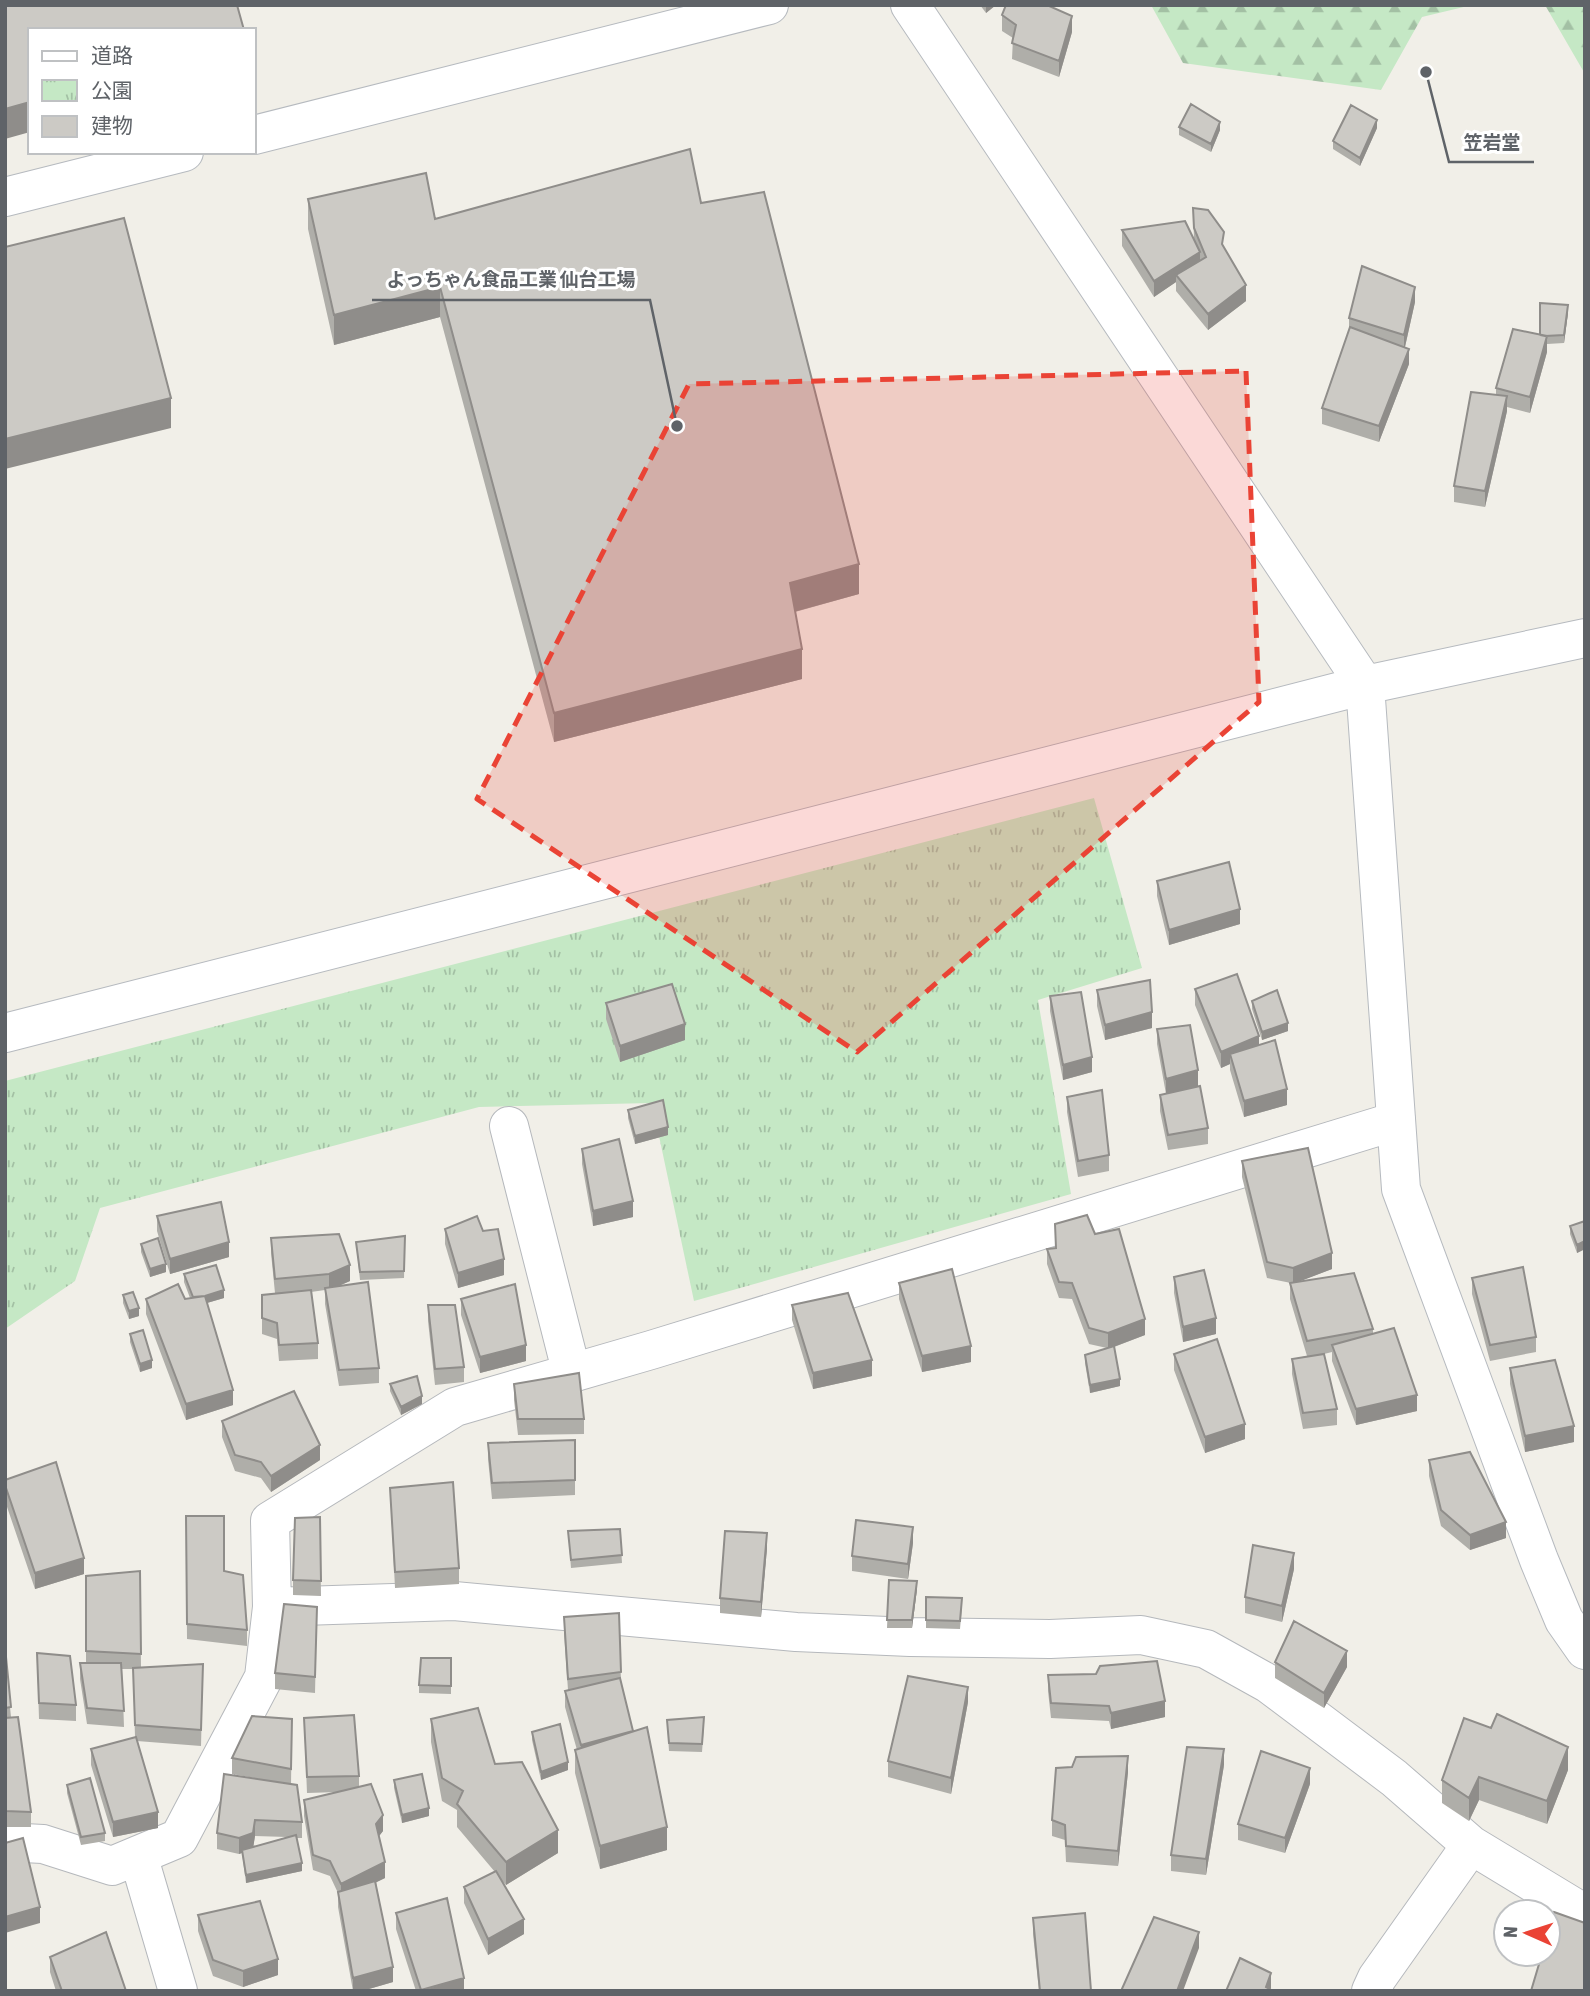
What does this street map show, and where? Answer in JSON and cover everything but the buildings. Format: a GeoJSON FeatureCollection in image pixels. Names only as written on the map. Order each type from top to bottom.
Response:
{"type":"FeatureCollection","features":[{"type":"Feature","properties":{"kind":"street"},"geometry":{"type":"LineString","coordinates":[[256,134],[769,5]]}},
{"type":"Feature","properties":{"kind":"street"},"geometry":{"type":"LineString","coordinates":[[910,5],[1365,685],[1401,1189],[1539,1560],[1564,1620],[1585,1650]]}},
{"type":"Feature","properties":{"kind":"street"},"geometry":{"type":"LineString","coordinates":[[5,197],[176,154]]}},
{"type":"Feature","properties":{"kind":"street"},"geometry":{"type":"LineString","coordinates":[[5,1033],[1365,685],[1585,638]]}},
{"type":"Feature","properties":{"kind":"street"},"geometry":{"type":"LineString","coordinates":[[5,1842],[43,1844],[112,1866],[179,1838],[264,1677],[272,1607],[270,1521],[455,1406],[572,1374],[1396,1122]]}},
{"type":"Feature","properties":{"kind":"street"},"geometry":{"type":"LineString","coordinates":[[509,1126],[572,1374]]}},
{"type":"Feature","properties":{"kind":"street"},"geometry":{"type":"LineString","coordinates":[[272,1607],[454,1601],[796,1632],[1049,1639],[1140,1635],[1206,1649],[1269,1684],[1394,1779],[1471,1845],[1585,1914]]}},
{"type":"Feature","properties":{"kind":"street"},"geometry":{"type":"LineString","coordinates":[[1371,1991],[1377,1978],[1471,1845]]}},
{"type":"Feature","properties":{"kind":"street"},"geometry":{"type":"LineString","coordinates":[[138,1855],[178,1991]]}},
{"type":"Feature","properties":{"kind":"highlighted area"},"geometry":{"type":"Polygon","coordinates":[[[1246,371],[1259,702],[857,1052],[477,799],[689,384],[1246,371]]]}},
{"type":"Feature","properties":{"kind":"green space"},"geometry":{"type":"Polygon","coordinates":[[[1151,5],[1472,5],[1422,17],[1381,90],[1183,63],[1151,5]]]}},
{"type":"Feature","properties":{"kind":"green space"},"geometry":{"type":"Polygon","coordinates":[[[1545,5],[1585,5],[1585,74],[1545,5]]]}},
{"type":"Feature","properties":{"kind":"green space"},"geometry":{"type":"Polygon","coordinates":[[[1094,798],[1142,968],[1038,1000],[1071,1194],[694,1301],[652,1103],[479,1107],[100,1208],[75,1281],[5,1329],[5,1081],[1094,798]]]}},
{"type":"Feature","properties":{"kind":"place","name":"笠岩堂"},"geometry":{"type":"Point","coordinates":[1426,72]}},
{"type":"Feature","properties":{"kind":"place","name":"よっちゃん食品工業 仙台工場"},"geometry":{"type":"Point","coordinates":[677,426]}}]}
